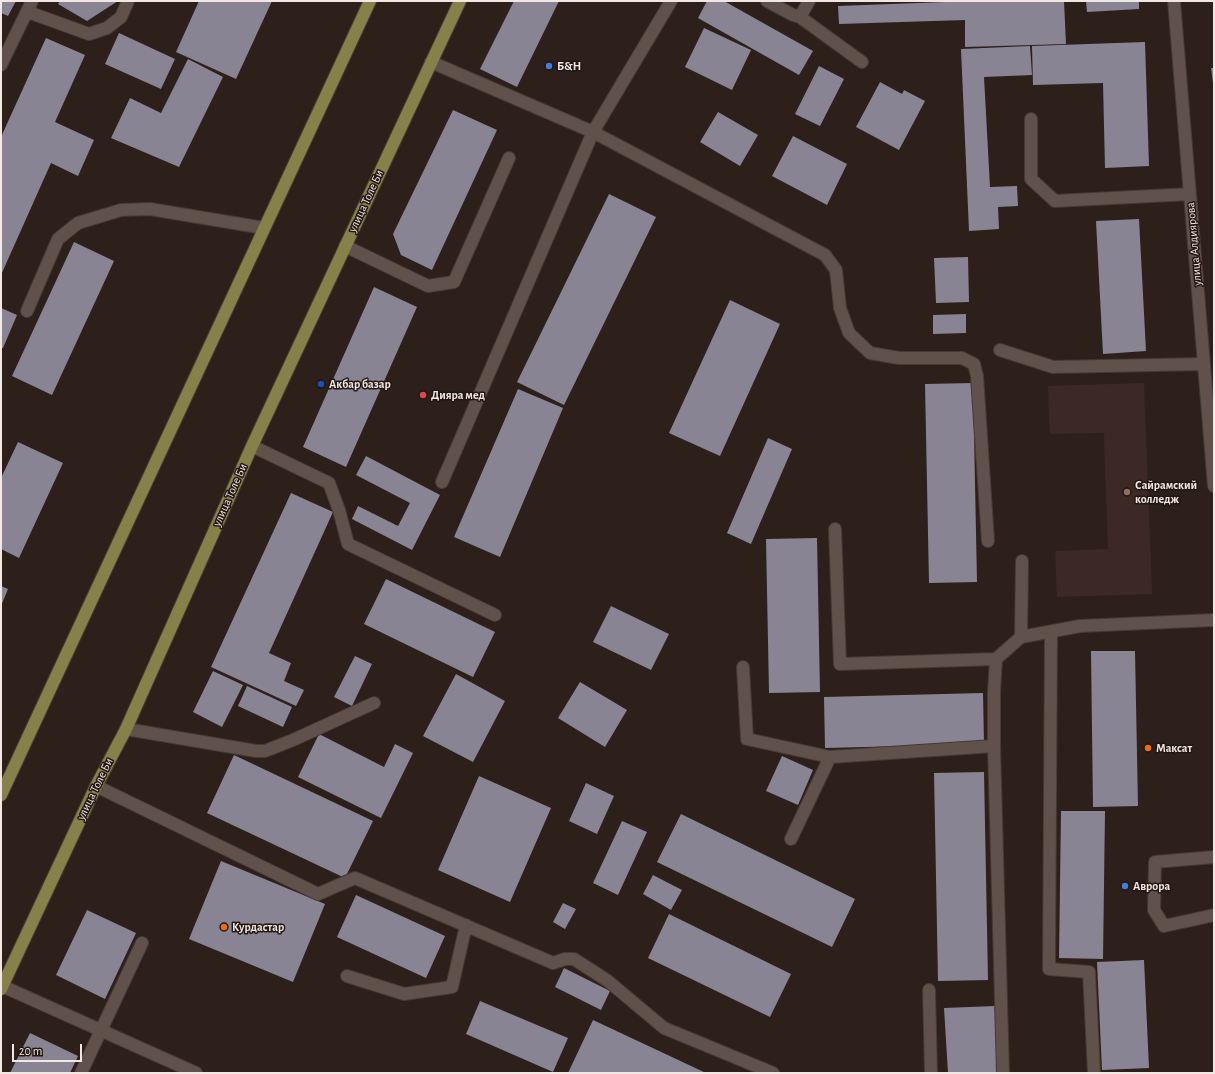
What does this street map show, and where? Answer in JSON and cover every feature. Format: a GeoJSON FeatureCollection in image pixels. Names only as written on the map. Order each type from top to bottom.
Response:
{"type":"FeatureCollection","features":[{"type":"Feature","properties":{"kind":"main road"},"geometry":{"type":"LineString","coordinates":[[1,795],[370,1]]}},
{"type":"Feature","properties":{"kind":"main road","name":"улица Толе Би"},"geometry":{"type":"LineString","coordinates":[[1,987],[96,786],[126,729],[252,446],[460,1]]}},
{"type":"Feature","properties":{"kind":"street"},"geometry":{"type":"LineString","coordinates":[[2,61],[30,6],[89,34],[107,28],[121,17],[128,1]]}},
{"type":"Feature","properties":{"kind":"street"},"geometry":{"type":"LineString","coordinates":[[442,482],[593,132],[671,1]]}},
{"type":"Feature","properties":{"kind":"street"},"geometry":{"type":"LineString","coordinates":[[767,1],[793,15],[800,17],[862,62]]}},
{"type":"Feature","properties":{"kind":"street"},"geometry":{"type":"LineString","coordinates":[[800,17],[809,1]]}},
{"type":"Feature","properties":{"kind":"street","name":"улица Алдиярова"},"geometry":{"type":"LineString","coordinates":[[1174,1],[1214,486]]}},
{"type":"Feature","properties":{"kind":"street"},"geometry":{"type":"LineString","coordinates":[[431,62],[593,132],[825,255],[836,270],[840,308],[849,333],[870,352],[899,358],[962,358],[974,364],[977,376],[988,541]]}},
{"type":"Feature","properties":{"kind":"street"},"geometry":{"type":"LineString","coordinates":[[1031,119],[1031,179],[1055,201],[1190,194]]}},
{"type":"Feature","properties":{"kind":"street"},"geometry":{"type":"LineString","coordinates":[[345,246],[428,286],[454,282],[509,158]]}},
{"type":"Feature","properties":{"kind":"street"},"geometry":{"type":"LineString","coordinates":[[26,311],[58,239],[78,223],[121,210],[150,209],[264,228]]}},
{"type":"Feature","properties":{"kind":"street"},"geometry":{"type":"LineString","coordinates":[[1000,350],[1053,367],[1204,364]]}},
{"type":"Feature","properties":{"kind":"street"},"geometry":{"type":"LineString","coordinates":[[252,446],[330,483],[348,544],[495,615]]}},
{"type":"Feature","properties":{"kind":"street"},"geometry":{"type":"LineString","coordinates":[[835,529],[840,664],[996,659],[1021,637],[1080,626],[1214,620]]}},
{"type":"Feature","properties":{"kind":"street"},"geometry":{"type":"LineString","coordinates":[[1021,637],[1022,561]]}},
{"type":"Feature","properties":{"kind":"street"},"geometry":{"type":"LineString","coordinates":[[1051,632],[1049,969],[1089,972],[1094,1073]]}},
{"type":"Feature","properties":{"kind":"street"},"geometry":{"type":"LineString","coordinates":[[996,659],[994,692],[994,746],[1003,1073]]}},
{"type":"Feature","properties":{"kind":"street"},"geometry":{"type":"LineString","coordinates":[[743,667],[747,739],[830,757],[994,746]]}},
{"type":"Feature","properties":{"kind":"street"},"geometry":{"type":"LineString","coordinates":[[126,729],[256,751],[264,751],[286,743],[374,703]]}},
{"type":"Feature","properties":{"kind":"street"},"geometry":{"type":"LineString","coordinates":[[791,839],[830,757]]}},
{"type":"Feature","properties":{"kind":"street"},"geometry":{"type":"LineString","coordinates":[[96,786],[318,894],[355,878],[553,962],[574,959],[608,981],[664,1028],[773,1073]]}},
{"type":"Feature","properties":{"kind":"street"},"geometry":{"type":"LineString","coordinates":[[1214,857],[1156,862],[1154,910],[1164,926],[1214,915]]}},
{"type":"Feature","properties":{"kind":"street"},"geometry":{"type":"LineString","coordinates":[[347,976],[404,994],[452,987],[466,925]]}},
{"type":"Feature","properties":{"kind":"street"},"geometry":{"type":"LineString","coordinates":[[81,1073],[142,943]]}},
{"type":"Feature","properties":{"kind":"street"},"geometry":{"type":"LineString","coordinates":[[1,987],[196,1073]]}},
{"type":"Feature","properties":{"kind":"street"},"geometry":{"type":"LineString","coordinates":[[929,990],[931,1073]]}},
{"type":"Feature","properties":{"kind":"shaded area","name":"Сайрамский колледж"},"geometry":{"type":"Polygon","coordinates":[[[1144,383],[1152,594],[1057,597],[1055,551],[1108,549],[1104,433],[1050,434],[1048,386],[1144,383]]]}},
{"type":"Feature","properties":{"kind":"building"},"geometry":{"type":"Polygon","coordinates":[[[1,1],[16,1],[8,16],[1,13],[1,1]]]}},
{"type":"Feature","properties":{"kind":"building"},"geometry":{"type":"Polygon","coordinates":[[[60,1],[118,1],[87,21],[58,4],[60,1]]]}},
{"type":"Feature","properties":{"kind":"building"},"geometry":{"type":"Polygon","coordinates":[[[199,1],[272,1],[236,79],[176,52],[199,1]]]}},
{"type":"Feature","properties":{"kind":"building"},"geometry":{"type":"Polygon","coordinates":[[[514,1],[559,1],[517,87],[480,69],[514,1]]]}},
{"type":"Feature","properties":{"kind":"building"},"geometry":{"type":"Polygon","coordinates":[[[707,1],[724,1],[813,51],[799,75],[698,18],[707,1]]]}},
{"type":"Feature","properties":{"kind":"building"},"geometry":{"type":"Polygon","coordinates":[[[972,1],[1064,1],[1066,44],[965,47],[965,20],[839,24],[838,6],[972,1]]]}},
{"type":"Feature","properties":{"kind":"building"},"geometry":{"type":"Polygon","coordinates":[[[1086,1],[1139,1],[1139,9],[1087,12],[1086,1]]]}},
{"type":"Feature","properties":{"kind":"building"},"geometry":{"type":"Polygon","coordinates":[[[704,28],[751,50],[732,90],[685,67],[704,28]]]}},
{"type":"Feature","properties":{"kind":"building"},"geometry":{"type":"Polygon","coordinates":[[[119,33],[175,59],[161,89],[105,64],[119,33]]]}},
{"type":"Feature","properties":{"kind":"building"},"geometry":{"type":"Polygon","coordinates":[[[46,38],[85,55],[55,122],[94,140],[78,176],[51,163],[1,275],[1,137],[46,38]]]}},
{"type":"Feature","properties":{"kind":"building"},"geometry":{"type":"Polygon","coordinates":[[[1145,42],[1149,166],[1105,168],[1103,83],[1033,85],[1032,46],[1145,42]]]}},
{"type":"Feature","properties":{"kind":"building"},"geometry":{"type":"Polygon","coordinates":[[[1030,46],[1032,75],[984,77],[990,187],[1017,186],[1018,206],[998,207],[999,229],[969,231],[961,49],[1030,46]]]}},
{"type":"Feature","properties":{"kind":"building"},"geometry":{"type":"Polygon","coordinates":[[[188,59],[223,77],[179,167],[111,138],[130,98],[161,113],[188,59]]]}},
{"type":"Feature","properties":{"kind":"building"},"geometry":{"type":"Polygon","coordinates":[[[819,66],[844,79],[820,126],[795,114],[819,66]]]}},
{"type":"Feature","properties":{"kind":"building"},"geometry":{"type":"Polygon","coordinates":[[[1211,68],[1214,68],[1214,83],[1213,83],[1211,68]]]}},
{"type":"Feature","properties":{"kind":"building"},"geometry":{"type":"Polygon","coordinates":[[[880,82],[902,94],[904,90],[925,101],[899,150],[856,127],[880,82]]]}},
{"type":"Feature","properties":{"kind":"building"},"geometry":{"type":"Polygon","coordinates":[[[453,110],[497,130],[432,270],[401,255],[393,234],[453,110]]]}},
{"type":"Feature","properties":{"kind":"building"},"geometry":{"type":"Polygon","coordinates":[[[718,112],[758,135],[740,166],[700,142],[718,112]]]}},
{"type":"Feature","properties":{"kind":"building"},"geometry":{"type":"Polygon","coordinates":[[[793,136],[847,164],[827,205],[772,176],[793,136]]]}},
{"type":"Feature","properties":{"kind":"building"},"geometry":{"type":"Polygon","coordinates":[[[609,194],[656,217],[564,405],[517,382],[609,194]]]}},
{"type":"Feature","properties":{"kind":"building"},"geometry":{"type":"Polygon","coordinates":[[[1139,219],[1146,351],[1103,354],[1096,221],[1139,219]]]}},
{"type":"Feature","properties":{"kind":"building"},"geometry":{"type":"Polygon","coordinates":[[[74,242],[114,261],[52,395],[12,376],[74,242]]]}},
{"type":"Feature","properties":{"kind":"building"},"geometry":{"type":"Polygon","coordinates":[[[968,257],[969,302],[936,303],[934,258],[968,257]]]}},
{"type":"Feature","properties":{"kind":"building"},"geometry":{"type":"Polygon","coordinates":[[[374,287],[417,307],[346,467],[303,447],[374,287]]]}},
{"type":"Feature","properties":{"kind":"building"},"geometry":{"type":"Polygon","coordinates":[[[730,300],[780,324],[720,456],[669,433],[730,300]]]}},
{"type":"Feature","properties":{"kind":"building"},"geometry":{"type":"Polygon","coordinates":[[[1,308],[17,315],[3,348],[1,348],[1,308]]]}},
{"type":"Feature","properties":{"kind":"building"},"geometry":{"type":"Polygon","coordinates":[[[966,314],[966,333],[933,334],[933,315],[966,314]]]}},
{"type":"Feature","properties":{"kind":"building"},"geometry":{"type":"Polygon","coordinates":[[[973,383],[977,582],[929,583],[925,384],[973,383]]]}},
{"type":"Feature","properties":{"kind":"building"},"geometry":{"type":"Polygon","coordinates":[[[518,389],[563,408],[500,557],[454,537],[518,389]]]}},
{"type":"Feature","properties":{"kind":"building"},"geometry":{"type":"Polygon","coordinates":[[[768,438],[792,449],[751,544],[727,533],[768,438]]]}},
{"type":"Feature","properties":{"kind":"building"},"geometry":{"type":"Polygon","coordinates":[[[18,442],[63,463],[19,558],[1,549],[1,478],[18,442]]]}},
{"type":"Feature","properties":{"kind":"building"},"geometry":{"type":"Polygon","coordinates":[[[366,456],[440,495],[412,550],[352,519],[358,506],[398,526],[410,503],[356,475],[366,456]]]}},
{"type":"Feature","properties":{"kind":"building"},"geometry":{"type":"Polygon","coordinates":[[[291,493],[333,512],[269,653],[291,663],[284,681],[304,690],[296,706],[211,667],[291,493]]]}},
{"type":"Feature","properties":{"kind":"building"},"geometry":{"type":"Polygon","coordinates":[[[817,538],[820,692],[769,693],[766,539],[817,538]]]}},
{"type":"Feature","properties":{"kind":"building"},"geometry":{"type":"Polygon","coordinates":[[[386,579],[495,632],[473,677],[364,624],[386,579]]]}},
{"type":"Feature","properties":{"kind":"building"},"geometry":{"type":"Polygon","coordinates":[[[1,586],[8,589],[1,606],[1,586]]]}},
{"type":"Feature","properties":{"kind":"building"},"geometry":{"type":"Polygon","coordinates":[[[611,606],[669,634],[651,670],[593,642],[611,606]]]}},
{"type":"Feature","properties":{"kind":"building"},"geometry":{"type":"Polygon","coordinates":[[[1091,651],[1135,651],[1138,806],[1093,807],[1091,651]]]}},
{"type":"Feature","properties":{"kind":"building"},"geometry":{"type":"Polygon","coordinates":[[[355,656],[372,664],[352,706],[334,697],[355,656]]]}},
{"type":"Feature","properties":{"kind":"building"},"geometry":{"type":"Polygon","coordinates":[[[213,671],[243,685],[222,727],[193,712],[213,671]]]}},
{"type":"Feature","properties":{"kind":"building"},"geometry":{"type":"Polygon","coordinates":[[[456,674],[505,701],[473,762],[423,736],[456,674]]]}},
{"type":"Feature","properties":{"kind":"building"},"geometry":{"type":"Polygon","coordinates":[[[580,682],[627,710],[605,747],[558,718],[580,682]]]}},
{"type":"Feature","properties":{"kind":"building"},"geometry":{"type":"Polygon","coordinates":[[[247,686],[292,707],[283,727],[238,706],[247,686]]]}},
{"type":"Feature","properties":{"kind":"building"},"geometry":{"type":"Polygon","coordinates":[[[983,693],[984,744],[825,748],[824,697],[983,693]]]}},
{"type":"Feature","properties":{"kind":"building"},"geometry":{"type":"Polygon","coordinates":[[[319,734],[384,767],[395,744],[413,753],[381,818],[298,777],[319,734]]]}},
{"type":"Feature","properties":{"kind":"building"},"geometry":{"type":"Polygon","coordinates":[[[234,755],[373,821],[345,878],[207,813],[234,755]]]}},
{"type":"Feature","properties":{"kind":"building"},"geometry":{"type":"Polygon","coordinates":[[[782,756],[813,770],[798,805],[766,791],[782,756]]]}},
{"type":"Feature","properties":{"kind":"building"},"geometry":{"type":"Polygon","coordinates":[[[984,772],[988,980],[938,981],[934,773],[984,772]]]}},
{"type":"Feature","properties":{"kind":"building"},"geometry":{"type":"Polygon","coordinates":[[[479,776],[551,808],[510,902],[438,870],[479,776]]]}},
{"type":"Feature","properties":{"kind":"building"},"geometry":{"type":"Polygon","coordinates":[[[586,783],[614,796],[597,834],[569,821],[586,783]]]}},
{"type":"Feature","properties":{"kind":"building"},"geometry":{"type":"Polygon","coordinates":[[[1061,811],[1105,811],[1103,959],[1059,958],[1061,811]]]}},
{"type":"Feature","properties":{"kind":"building"},"geometry":{"type":"Polygon","coordinates":[[[681,814],[855,899],[832,947],[657,862],[681,814]]]}},
{"type":"Feature","properties":{"kind":"building"},"geometry":{"type":"Polygon","coordinates":[[[622,821],[647,832],[618,895],[593,883],[622,821]]]}},
{"type":"Feature","properties":{"kind":"building"},"geometry":{"type":"Polygon","coordinates":[[[221,861],[325,904],[293,982],[189,939],[221,861]]]}},
{"type":"Feature","properties":{"kind":"building"},"geometry":{"type":"Polygon","coordinates":[[[653,875],[682,890],[671,910],[643,894],[653,875]]]}},
{"type":"Feature","properties":{"kind":"building"},"geometry":{"type":"Polygon","coordinates":[[[356,895],[445,936],[426,978],[337,937],[356,895]]]}},
{"type":"Feature","properties":{"kind":"building"},"geometry":{"type":"Polygon","coordinates":[[[563,903],[576,909],[565,929],[553,922],[563,903]]]}},
{"type":"Feature","properties":{"kind":"building"},"geometry":{"type":"Polygon","coordinates":[[[87,910],[136,933],[105,999],[56,975],[87,910]]]}},
{"type":"Feature","properties":{"kind":"building"},"geometry":{"type":"Polygon","coordinates":[[[669,914],[791,974],[770,1017],[648,958],[669,914]]]}},
{"type":"Feature","properties":{"kind":"building"},"geometry":{"type":"Polygon","coordinates":[[[1144,960],[1149,1068],[1102,1070],[1097,962],[1144,960]]]}},
{"type":"Feature","properties":{"kind":"building"},"geometry":{"type":"Polygon","coordinates":[[[564,968],[610,991],[601,1010],[555,987],[564,968]]]}},
{"type":"Feature","properties":{"kind":"building"},"geometry":{"type":"Polygon","coordinates":[[[480,1001],[568,1038],[553,1072],[466,1034],[480,1001]]]}},
{"type":"Feature","properties":{"kind":"building"},"geometry":{"type":"Polygon","coordinates":[[[995,1006],[998,1073],[948,1073],[944,1008],[995,1006]]]}},
{"type":"Feature","properties":{"kind":"building"},"geometry":{"type":"Polygon","coordinates":[[[593,1020],[706,1073],[568,1073],[593,1020]]]}},
{"type":"Feature","properties":{"kind":"building"},"geometry":{"type":"Polygon","coordinates":[[[30,1033],[78,1056],[70,1073],[10,1073],[30,1033]]]}},
{"type":"Feature","properties":{"kind":"place","name":"Б&Н"},"geometry":{"type":"Point","coordinates":[549,66]}},
{"type":"Feature","properties":{"kind":"place","name":"Акбар базар"},"geometry":{"type":"Point","coordinates":[321,384]}},
{"type":"Feature","properties":{"kind":"place","name":"Дияра мед"},"geometry":{"type":"Point","coordinates":[423,395]}},
{"type":"Feature","properties":{"kind":"place","name":"Сайрамский колледж"},"geometry":{"type":"Point","coordinates":[1127,492]}},
{"type":"Feature","properties":{"kind":"place","name":"Максат"},"geometry":{"type":"Point","coordinates":[1148,748]}},
{"type":"Feature","properties":{"kind":"place","name":"Аврора"},"geometry":{"type":"Point","coordinates":[1125,886]}},
{"type":"Feature","properties":{"kind":"place","name":"Курдастар"},"geometry":{"type":"Point","coordinates":[224,927]}}]}
